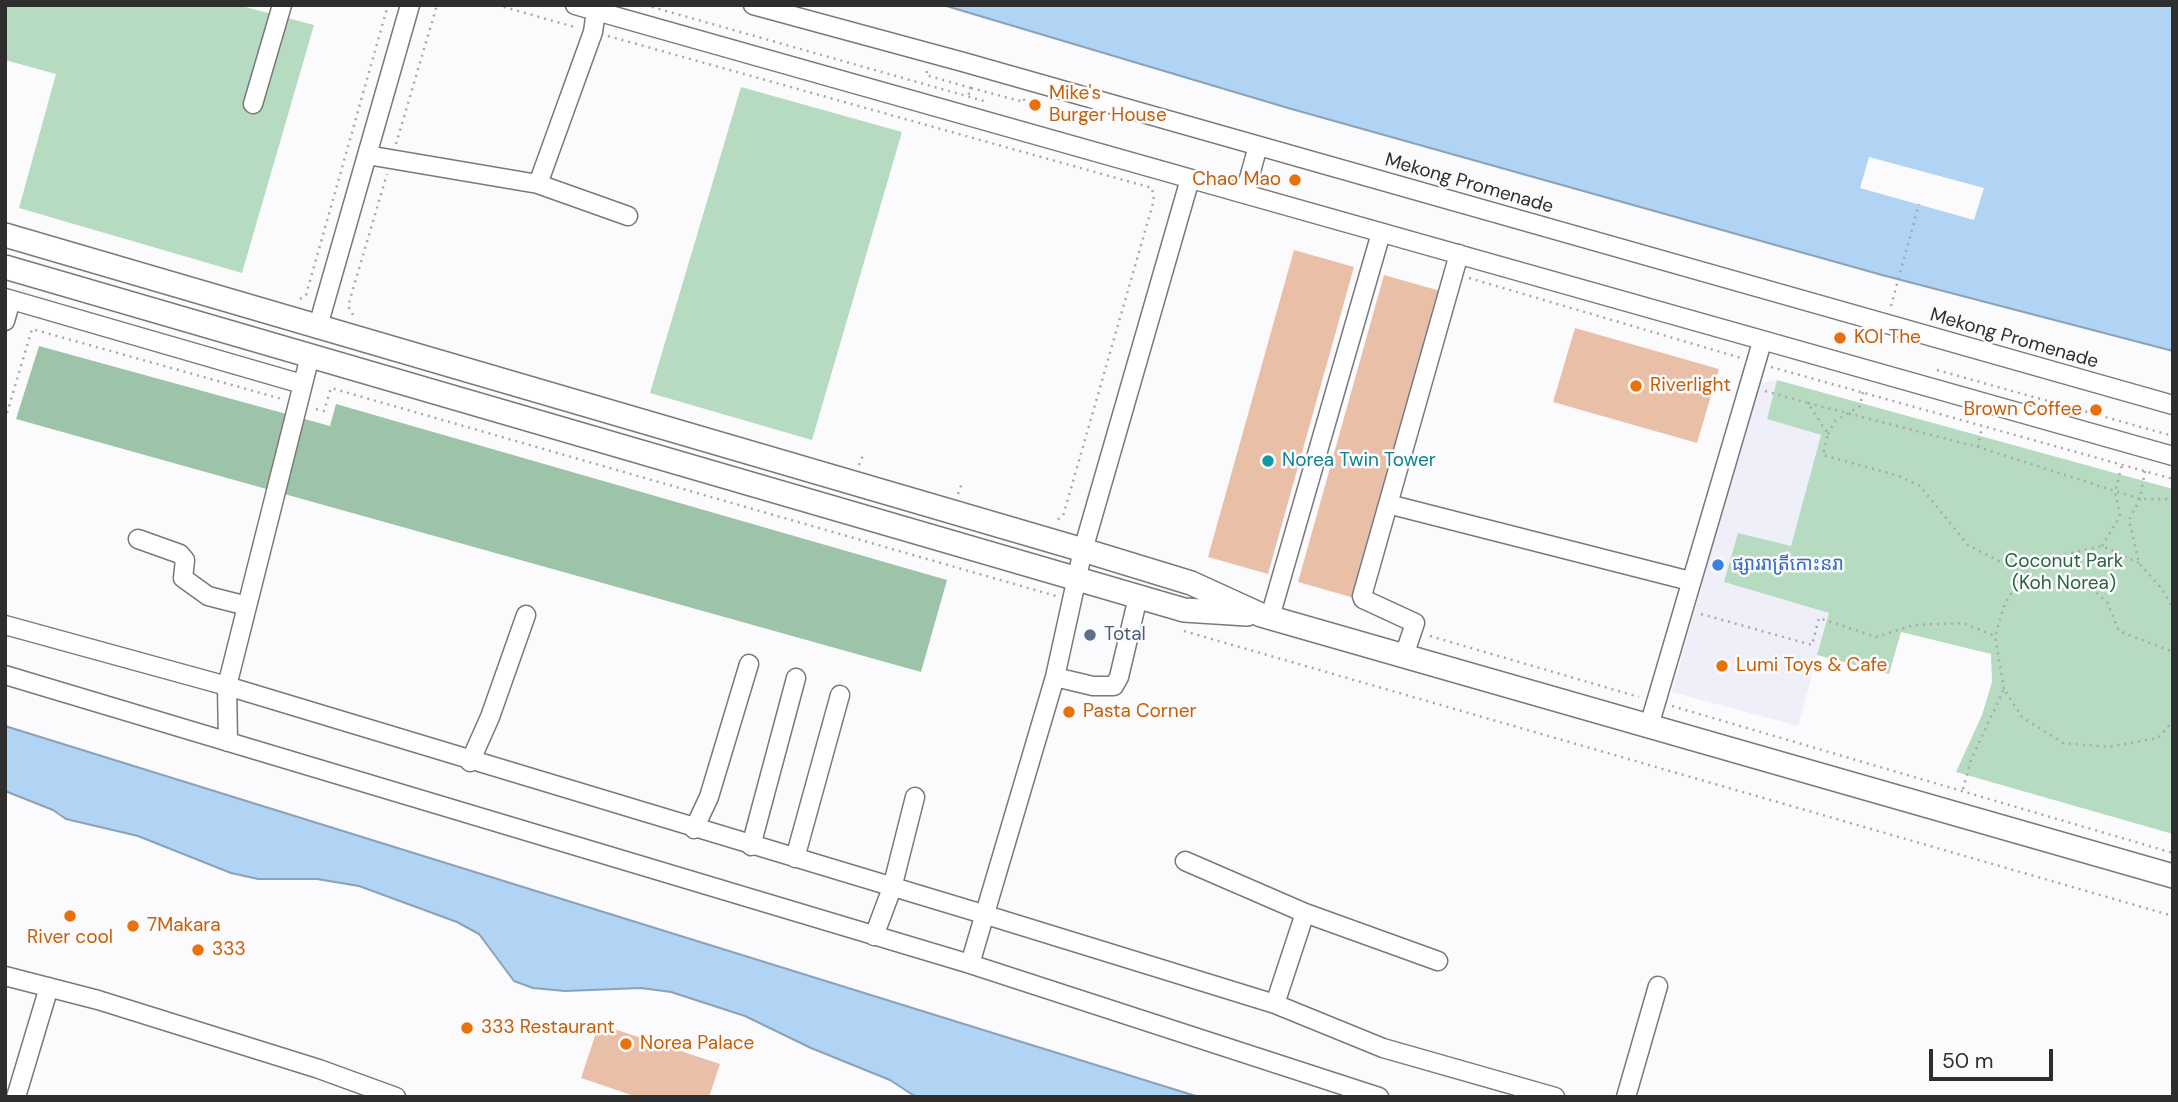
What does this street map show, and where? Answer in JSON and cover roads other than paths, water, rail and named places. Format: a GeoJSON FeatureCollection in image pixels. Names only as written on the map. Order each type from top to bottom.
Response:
{"type":"FeatureCollection","features":[{"type":"Feature","properties":{"kind":"main road"},"geometry":{"type":"LineString","coordinates":[[5,235],[1083,550],[1191,583],[1265,616],[2173,876]]}},
{"type":"Feature","properties":{"kind":"main road"},"geometry":{"type":"LineString","coordinates":[[5,267],[1184,610],[1265,616]]}},
{"type":"Feature","properties":{"kind":"street"},"geometry":{"type":"LineString","coordinates":[[253,104],[282,5]]}},
{"type":"Feature","properties":{"kind":"street"},"geometry":{"type":"LineString","coordinates":[[318,326],[410,5]]}},
{"type":"Feature","properties":{"kind":"street"},"geometry":{"type":"LineString","coordinates":[[575,5],[2173,456]]}},
{"type":"Feature","properties":{"kind":"street","name":"Mekong Promenade"},"geometry":{"type":"LineString","coordinates":[[753,5],[2173,405]]}},
{"type":"Feature","properties":{"kind":"street"},"geometry":{"type":"LineString","coordinates":[[538,184],[593,32],[596,11]]}},
{"type":"Feature","properties":{"kind":"street"},"geometry":{"type":"LineString","coordinates":[[1245,193],[1258,146]]}},
{"type":"Feature","properties":{"kind":"street"},"geometry":{"type":"LineString","coordinates":[[367,155],[538,184],[628,216]]}},
{"type":"Feature","properties":{"kind":"street"},"geometry":{"type":"LineString","coordinates":[[970,964],[1055,677],[1083,550],[1190,179]]}},
{"type":"Feature","properties":{"kind":"street"},"geometry":{"type":"LineString","coordinates":[[1265,616],[1381,233]]}},
{"type":"Feature","properties":{"kind":"street"},"geometry":{"type":"LineString","coordinates":[[1404,656],[1415,623],[1410,618],[1362,596],[1459,254]]}},
{"type":"Feature","properties":{"kind":"street"},"geometry":{"type":"LineString","coordinates":[[5,320],[8,299],[302,384]]}},
{"type":"Feature","properties":{"kind":"street"},"geometry":{"type":"LineString","coordinates":[[1649,726],[1762,342]]}},
{"type":"Feature","properties":{"kind":"street"},"geometry":{"type":"LineString","coordinates":[[228,742],[227,687],[310,356]]}},
{"type":"Feature","properties":{"kind":"street"},"geometry":{"type":"LineString","coordinates":[[1388,504],[1690,581]]}},
{"type":"Feature","properties":{"kind":"street"},"geometry":{"type":"LineString","coordinates":[[138,539],[180,554],[185,560],[183,578],[208,596],[247,606]]}},
{"type":"Feature","properties":{"kind":"street"},"geometry":{"type":"LineString","coordinates":[[1055,677],[1093,686],[1114,686],[1119,677],[1138,597]]}},
{"type":"Feature","properties":{"kind":"street"},"geometry":{"type":"LineString","coordinates":[[470,762],[490,717],[526,615]]}},
{"type":"Feature","properties":{"kind":"street"},"geometry":{"type":"LineString","coordinates":[[5,625],[227,687],[983,914],[1275,1004],[1383,1048],[1555,1097]]}},
{"type":"Feature","properties":{"kind":"street"},"geometry":{"type":"LineString","coordinates":[[694,829],[709,797],[750,664]]}},
{"type":"Feature","properties":{"kind":"street"},"geometry":{"type":"LineString","coordinates":[[5,675],[970,964],[1379,1097]]}},
{"type":"Feature","properties":{"kind":"street"},"geometry":{"type":"LineString","coordinates":[[751,846],[796,678]]}},
{"type":"Feature","properties":{"kind":"street"},"geometry":{"type":"LineString","coordinates":[[795,858],[840,695]]}},
{"type":"Feature","properties":{"kind":"street"},"geometry":{"type":"LineString","coordinates":[[874,936],[892,888],[915,797]]}},
{"type":"Feature","properties":{"kind":"street"},"geometry":{"type":"LineString","coordinates":[[1185,861],[1305,913],[1438,961]]}},
{"type":"Feature","properties":{"kind":"street"},"geometry":{"type":"LineString","coordinates":[[1275,1004],[1305,913]]}},
{"type":"Feature","properties":{"kind":"street"},"geometry":{"type":"LineString","coordinates":[[5,976],[319,1069],[396,1097]]}},
{"type":"Feature","properties":{"kind":"street"},"geometry":{"type":"LineString","coordinates":[[1626,1097],[1658,986]]}},
{"type":"Feature","properties":{"kind":"street"},"geometry":{"type":"LineString","coordinates":[[16,1097],[49,987]]}},
{"type":"Feature","properties":{"kind":"water"},"geometry":{"type":"Polygon","coordinates":[[[943,5],[2173,5],[2173,351],[1882,275],[1288,108],[943,5]]]}},
{"type":"Feature","properties":{"kind":"water"},"geometry":{"type":"Polygon","coordinates":[[[5,726],[1199,1097],[916,1097],[890,1080],[811,1048],[745,1016],[671,992],[641,988],[565,991],[533,988],[514,981],[479,934],[457,922],[359,886],[317,879],[258,879],[231,873],[138,836],[66,819],[53,810],[5,791],[5,726]]]}},
{"type":"Feature","properties":{"kind":"place","name":"Mike's Burger House"},"geometry":{"type":"Point","coordinates":[1035,105]}},
{"type":"Feature","properties":{"kind":"place","name":"Chao Mao"},"geometry":{"type":"Point","coordinates":[1295,180]}},
{"type":"Feature","properties":{"kind":"place","name":"KOI The"},"geometry":{"type":"Point","coordinates":[1840,338]}},
{"type":"Feature","properties":{"kind":"place","name":"Riverlight"},"geometry":{"type":"Point","coordinates":[1636,386]}},
{"type":"Feature","properties":{"kind":"place","name":"Brown Coffee"},"geometry":{"type":"Point","coordinates":[2096,410]}},
{"type":"Feature","properties":{"kind":"place","name":"Norea Twin Tower"},"geometry":{"type":"Point","coordinates":[1268,461]}},
{"type":"Feature","properties":{"kind":"place","name":"ផ្សាររាត្រីកោះនរា"},"geometry":{"type":"Point","coordinates":[1718,565]}},
{"type":"Feature","properties":{"kind":"place","name":"Total"},"geometry":{"type":"Point","coordinates":[1090,635]}},
{"type":"Feature","properties":{"kind":"place","name":"Lumi Toys & Cafe"},"geometry":{"type":"Point","coordinates":[1722,666]}},
{"type":"Feature","properties":{"kind":"place","name":"Pasta Corner"},"geometry":{"type":"Point","coordinates":[1069,712]}},
{"type":"Feature","properties":{"kind":"place","name":"River cool"},"geometry":{"type":"Point","coordinates":[70,916]}},
{"type":"Feature","properties":{"kind":"place","name":"7Makara"},"geometry":{"type":"Point","coordinates":[133,926]}},
{"type":"Feature","properties":{"kind":"place","name":"333"},"geometry":{"type":"Point","coordinates":[198,950]}},
{"type":"Feature","properties":{"kind":"place","name":"333 Restaurant"},"geometry":{"type":"Point","coordinates":[467,1028]}},
{"type":"Feature","properties":{"kind":"place","name":"Norea Palace"},"geometry":{"type":"Point","coordinates":[626,1044]}},
{"type":"Feature","properties":{"kind":"park label","name":"Coconut Park (Koh Norea)"},"geometry":{"type":"Point","coordinates":[2064,573]}}]}
